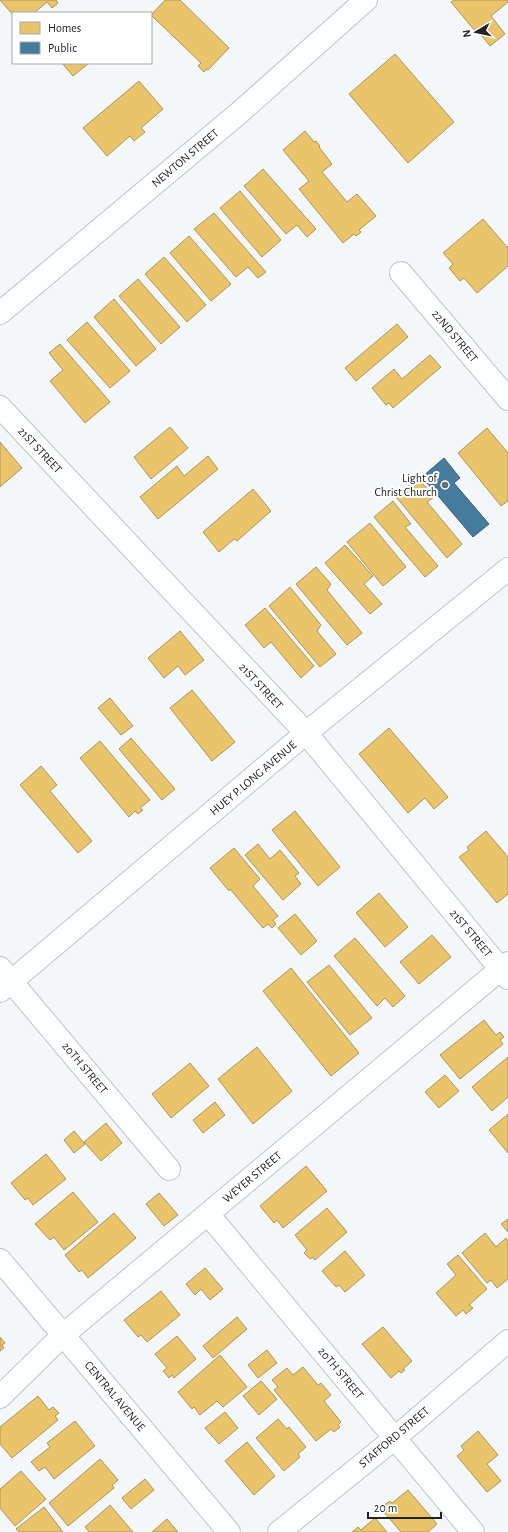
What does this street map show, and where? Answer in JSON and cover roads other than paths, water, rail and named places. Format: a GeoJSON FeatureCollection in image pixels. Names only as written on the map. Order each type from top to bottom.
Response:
{"type":"FeatureCollection","features":[{"type":"Feature","properties":{"kind":"street","name":"NEWTON STREET"},"geometry":{"type":"LineString","coordinates":[[0,313],[239,113],[366,0]]}},
{"type":"Feature","properties":{"kind":"street","name":"22ND STREET"},"geometry":{"type":"LineString","coordinates":[[401,273],[508,399]]}},
{"type":"Feature","properties":{"kind":"street","name":"21ST STREET"},"geometry":{"type":"LineString","coordinates":[[0,407],[306,733],[506,970]]}},
{"type":"Feature","properties":{"kind":"street","name":"HUEY P. LONG AVENUE"},"geometry":{"type":"LineString","coordinates":[[4,980],[508,569]]}},
{"type":"Feature","properties":{"kind":"street","name":"WEYER STREET"},"geometry":{"type":"LineString","coordinates":[[0,1397],[63,1335],[506,970]]}},
{"type":"Feature","properties":{"kind":"street","name":"20TH STREET"},"geometry":{"type":"LineString","coordinates":[[4,980],[169,1168]]}},
{"type":"Feature","properties":{"kind":"street","name":"20TH STREET"},"geometry":{"type":"LineString","coordinates":[[208,1214],[473,1532]]}},
{"type":"Feature","properties":{"kind":"street","name":"CENTRAL AVENUE"},"geometry":{"type":"LineString","coordinates":[[0,1260],[229,1532]]}},
{"type":"Feature","properties":{"kind":"street","name":"STAFFORD STREET"},"geometry":{"type":"LineString","coordinates":[[279,1532],[395,1438],[508,1340]]}},
{"type":"Feature","properties":{"kind":"place","name":"Light of Christ Church"},"geometry":{"type":"Point","coordinates":[445,485]}}]}
